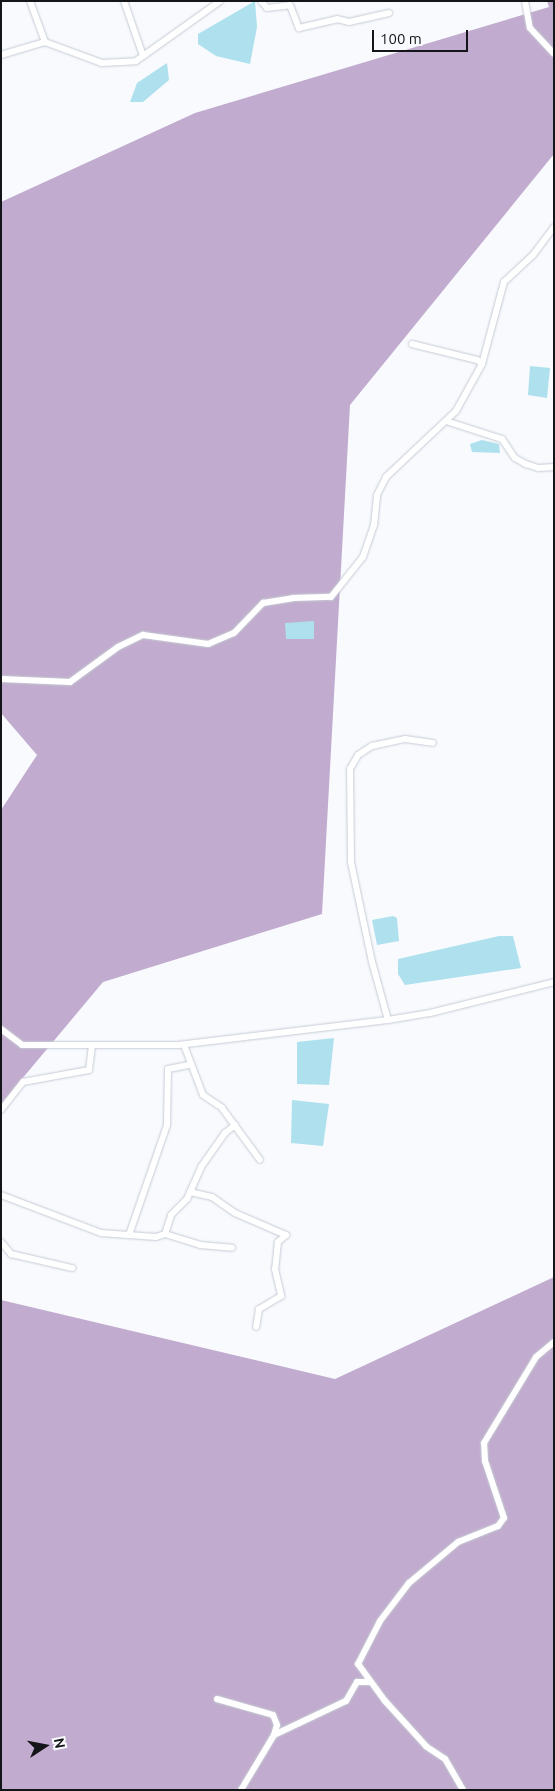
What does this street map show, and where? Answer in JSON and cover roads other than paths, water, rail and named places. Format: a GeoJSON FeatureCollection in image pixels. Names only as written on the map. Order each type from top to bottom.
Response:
{"type":"FeatureCollection","features":[{"type":"Feature","properties":{"kind":"street"},"geometry":{"type":"LineString","coordinates":[[30,1],[45,42]]}},
{"type":"Feature","properties":{"kind":"street"},"geometry":{"type":"LineString","coordinates":[[124,1],[144,56]]}},
{"type":"Feature","properties":{"kind":"street"},"geometry":{"type":"LineString","coordinates":[[1,55],[45,42],[102,63],[136,61],[220,1]]}},
{"type":"Feature","properties":{"kind":"street"},"geometry":{"type":"LineString","coordinates":[[261,1],[267,8],[290,5],[299,28],[337,19],[349,22],[389,13]]}},
{"type":"Feature","properties":{"kind":"street"},"geometry":{"type":"LineString","coordinates":[[525,1],[530,28],[554,54]]}},
{"type":"Feature","properties":{"kind":"street"},"geometry":{"type":"LineString","coordinates":[[1,678],[70,682],[118,647],[143,636],[208,644],[234,633],[264,603],[293,598],[331,597],[363,557],[374,525],[377,496],[386,477],[456,411],[482,364],[504,282],[533,255],[554,227]]}},
{"type":"Feature","properties":{"kind":"street"},"geometry":{"type":"LineString","coordinates":[[412,344],[477,360],[482,364]]}},
{"type":"Feature","properties":{"kind":"street"},"geometry":{"type":"LineString","coordinates":[[446,421],[502,440],[515,458],[526,464],[538,468],[554,468]]}},
{"type":"Feature","properties":{"kind":"street"},"geometry":{"type":"LineString","coordinates":[[388,1020],[372,962],[351,862],[350,769],[358,755],[379,744],[405,739],[433,742]]}},
{"type":"Feature","properties":{"kind":"street"},"geometry":{"type":"LineString","coordinates":[[1,1029],[22,1046],[74,1044],[92,1047],[184,1044],[388,1020],[554,982]]}},
{"type":"Feature","properties":{"kind":"street"},"geometry":{"type":"LineString","coordinates":[[184,1044],[189,1065],[203,1094],[222,1108],[260,1160]]}},
{"type":"Feature","properties":{"kind":"street"},"geometry":{"type":"LineString","coordinates":[[1,1110],[23,1082],[89,1070],[92,1047]]}},
{"type":"Feature","properties":{"kind":"street"},"geometry":{"type":"LineString","coordinates":[[129,1235],[167,1125],[168,1069],[189,1065]]}},
{"type":"Feature","properties":{"kind":"street"},"geometry":{"type":"LineString","coordinates":[[165,1234],[171,1215],[190,1192],[201,1167],[225,1133],[235,1125]]}},
{"type":"Feature","properties":{"kind":"street"},"geometry":{"type":"LineString","coordinates":[[190,1192],[212,1197],[235,1213],[286,1235],[278,1242],[275,1269],[281,1296],[259,1309],[256,1326]]}},
{"type":"Feature","properties":{"kind":"street"},"geometry":{"type":"LineString","coordinates":[[1,1195],[101,1233],[156,1237],[165,1234],[200,1245],[232,1248]]}},
{"type":"Feature","properties":{"kind":"street"},"geometry":{"type":"LineString","coordinates":[[1,1242],[11,1254],[72,1268]]}},
{"type":"Feature","properties":{"kind":"street"},"geometry":{"type":"LineString","coordinates":[[463,1790],[446,1759],[426,1746],[370,1682],[358,1664],[380,1621],[409,1583],[458,1542],[473,1533],[498,1526],[504,1518],[485,1461],[484,1442],[536,1357],[554,1342]]}},
{"type":"Feature","properties":{"kind":"street"},"geometry":{"type":"LineString","coordinates":[[274,1735],[346,1701],[357,1682],[370,1682]]}},
{"type":"Feature","properties":{"kind":"street"},"geometry":{"type":"LineString","coordinates":[[217,1699],[273,1716],[277,1725],[274,1735],[241,1790]]}},
{"type":"Feature","properties":{"kind":"water"},"geometry":{"type":"Polygon","coordinates":[[[255,1],[257,27],[250,64],[216,56],[198,44],[198,34],[255,1]]]}},
{"type":"Feature","properties":{"kind":"water"},"geometry":{"type":"Polygon","coordinates":[[[167,63],[169,80],[143,102],[130,102],[137,83],[167,63]]]}},
{"type":"Feature","properties":{"kind":"water"},"geometry":{"type":"Polygon","coordinates":[[[530,366],[550,368],[547,398],[528,395],[530,366]]]}},
{"type":"Feature","properties":{"kind":"water"},"geometry":{"type":"Polygon","coordinates":[[[482,440],[499,444],[500,453],[472,452],[470,444],[482,440]]]}},
{"type":"Feature","properties":{"kind":"water"},"geometry":{"type":"Polygon","coordinates":[[[314,621],[314,639],[286,639],[285,623],[314,621]]]}},
{"type":"Feature","properties":{"kind":"water"},"geometry":{"type":"Polygon","coordinates":[[[393,916],[397,918],[399,941],[377,945],[372,920],[393,916]]]}},
{"type":"Feature","properties":{"kind":"water"},"geometry":{"type":"Polygon","coordinates":[[[499,936],[513,936],[521,968],[405,985],[398,974],[398,959],[499,936]]]}},
{"type":"Feature","properties":{"kind":"water"},"geometry":{"type":"Polygon","coordinates":[[[334,1038],[329,1085],[297,1084],[297,1042],[334,1038]]]}},
{"type":"Feature","properties":{"kind":"water"},"geometry":{"type":"Polygon","coordinates":[[[292,1100],[329,1104],[323,1146],[291,1143],[292,1100]]]}}]}
